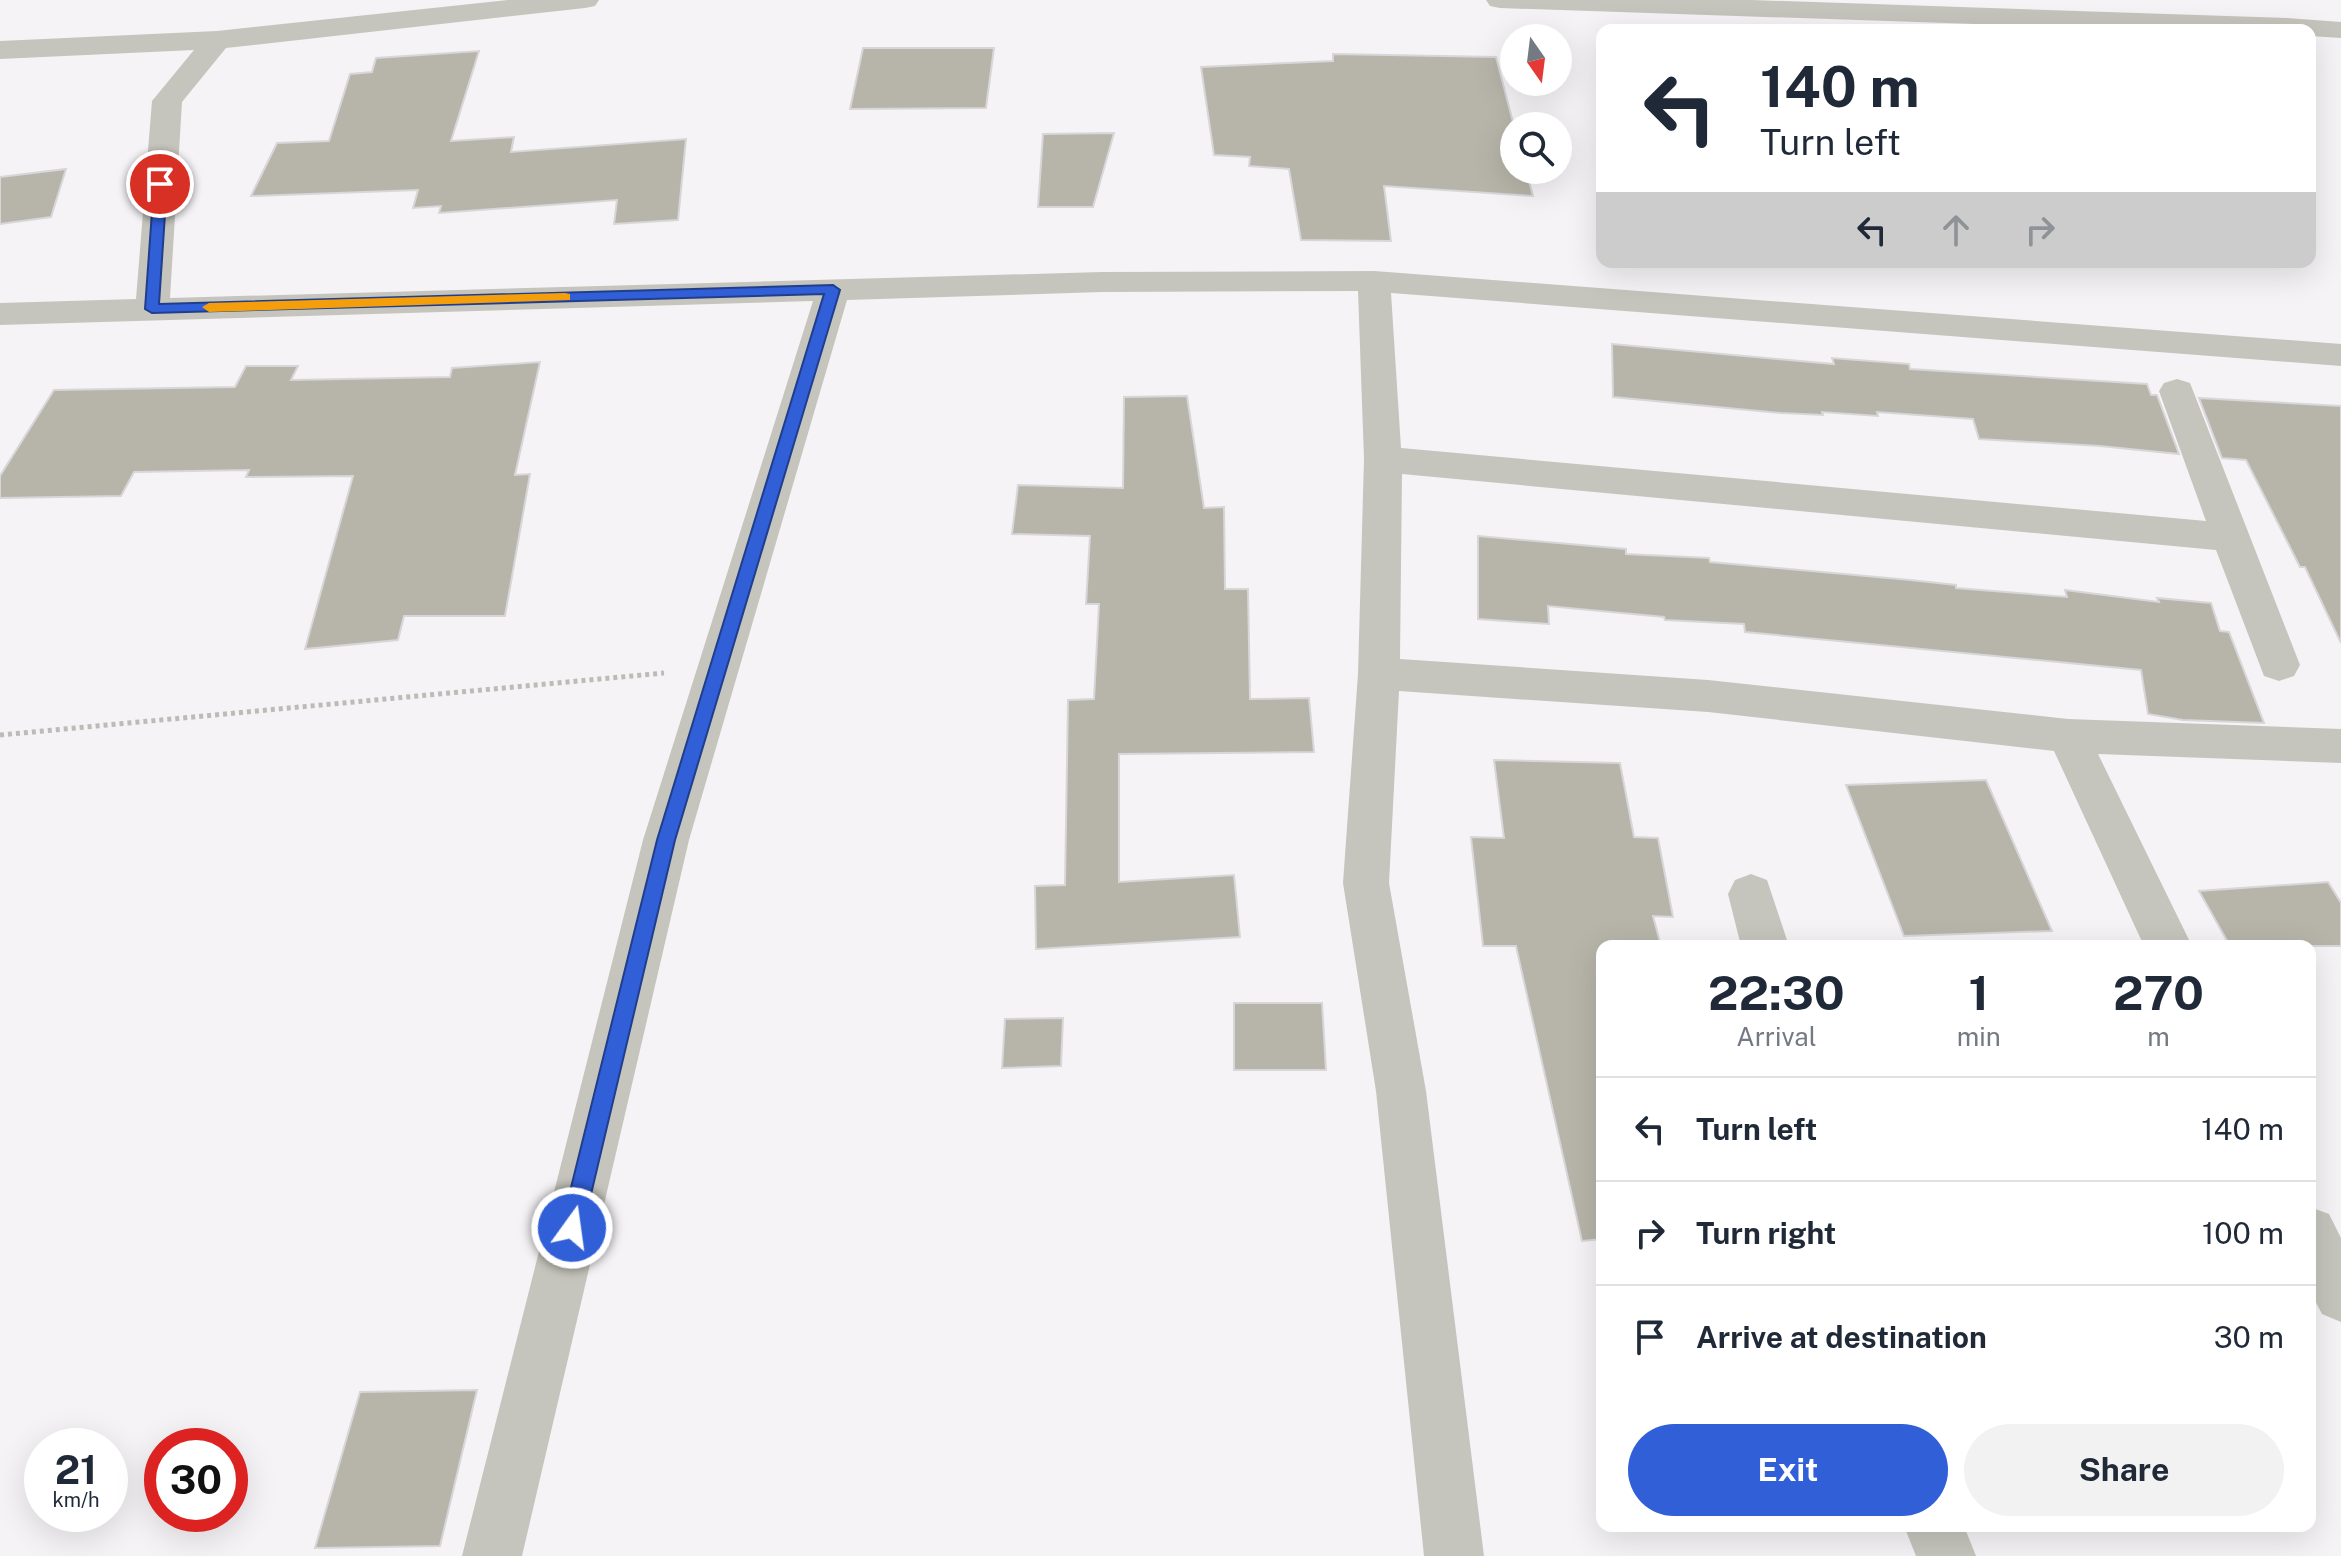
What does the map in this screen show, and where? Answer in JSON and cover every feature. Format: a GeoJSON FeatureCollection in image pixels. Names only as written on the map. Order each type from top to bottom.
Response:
{"type":"FeatureCollection","features":[{"type":"Feature","properties":{"kind":"street"},"geometry":{"type":"LineString","coordinates":[[0,50],[217,40],[585,0]]}},
{"type":"Feature","properties":{"kind":"street"},"geometry":{"type":"LineString","coordinates":[[1500,0],[2256,24]]}},
{"type":"Feature","properties":{"kind":"street"},"geometry":{"type":"LineString","coordinates":[[2316,28],[2341,30]]}},
{"type":"Feature","properties":{"kind":"street"},"geometry":{"type":"LineString","coordinates":[[152,309],[167,101],[217,40]]}},
{"type":"Feature","properties":{"kind":"street"},"geometry":{"type":"LineString","coordinates":[[0,314],[1102,282],[1374,281],[2341,355]]}},
{"type":"Feature","properties":{"kind":"street"},"geometry":{"type":"LineString","coordinates":[[1374,281],[1383,459],[1379,674],[1366,883],[1401,1091],[1454,1556]]}},
{"type":"Feature","properties":{"kind":"street"},"geometry":{"type":"LineString","coordinates":[[492,1556],[666,840],[833,290]]}},
{"type":"Feature","properties":{"kind":"street"},"geometry":{"type":"LineString","coordinates":[[2177,391],[2279,665]]}},
{"type":"Feature","properties":{"kind":"street"},"geometry":{"type":"LineString","coordinates":[[1383,459],[2231,537]]}},
{"type":"Feature","properties":{"kind":"street"},"geometry":{"type":"LineString","coordinates":[[1379,674],[1708,696],[2068,736],[2341,746]]}},
{"type":"Feature","properties":{"kind":"street"},"geometry":{"type":"LineString","coordinates":[[2068,736],[2165,940]]}},
{"type":"Feature","properties":{"kind":"street"},"geometry":{"type":"LineString","coordinates":[[1751,894],[1763,940]]}},
{"type":"Feature","properties":{"kind":"street"},"geometry":{"type":"LineString","coordinates":[[2316,1245],[2341,1295]]}},
{"type":"Feature","properties":{"kind":"street"},"geometry":{"type":"LineString","coordinates":[[1936,1532],[1946,1556]]}},
{"type":"Feature","properties":{"kind":"path"},"geometry":{"type":"LineString","coordinates":[[0,735],[718,668]]}},
{"type":"Feature","properties":{"kind":"building"},"geometry":{"type":"Polygon","coordinates":[[[863,48],[994,48],[986,108],[850,109],[863,48]]]}},
{"type":"Feature","properties":{"kind":"building"},"geometry":{"type":"Polygon","coordinates":[[[479,51],[451,141],[514,137],[511,152],[686,139],[678,220],[614,224],[617,200],[439,213],[441,206],[413,208],[418,190],[251,196],[277,143],[329,141],[350,74],[372,72],[376,58],[479,51]]]}},
{"type":"Feature","properties":{"kind":"building"},"geometry":{"type":"Polygon","coordinates":[[[1333,54],[1496,57],[1500,72],[1500,96],[1506,96],[1510,112],[1500,112],[1500,184],[1530,184],[1533,196],[1384,186],[1391,241],[1301,240],[1289,169],[1249,166],[1250,157],[1214,155],[1201,67],[1333,61],[1333,54]]]}},
{"type":"Feature","properties":{"kind":"building"},"geometry":{"type":"Polygon","coordinates":[[[1114,133],[1093,207],[1038,207],[1043,134],[1114,133]]]}},
{"type":"Feature","properties":{"kind":"building"},"geometry":{"type":"Polygon","coordinates":[[[66,169],[51,217],[0,224],[0,177],[66,169]]]}},
{"type":"Feature","properties":{"kind":"building"},"geometry":{"type":"Polygon","coordinates":[[[1612,344],[1834,364],[1832,358],[1909,364],[1910,369],[2147,384],[2151,395],[2157,395],[2179,454],[1979,439],[1973,419],[1877,412],[1878,416],[1781,413],[1613,397],[1612,344]]]}},
{"type":"Feature","properties":{"kind":"building"},"geometry":{"type":"Polygon","coordinates":[[[540,362],[515,475],[530,474],[505,616],[404,616],[398,640],[305,649],[353,476],[246,477],[249,470],[134,472],[121,496],[0,498],[0,476],[54,390],[235,387],[246,366],[298,366],[291,380],[450,377],[452,368],[540,362]]]}},
{"type":"Feature","properties":{"kind":"building"},"geometry":{"type":"Polygon","coordinates":[[[1187,396],[1204,508],[1224,507],[1225,589],[1248,589],[1250,699],[1309,698],[1314,752],[1119,754],[1119,882],[1234,875],[1240,937],[1036,949],[1035,886],[1065,885],[1068,700],[1094,699],[1099,604],[1086,604],[1090,536],[1012,534],[1018,485],[1123,488],[1124,397],[1187,396]]]}},
{"type":"Feature","properties":{"kind":"building"},"geometry":{"type":"Polygon","coordinates":[[[2199,398],[2341,406],[2341,643],[2305,567],[2300,567],[2246,460],[2222,458],[2199,398]]]}},
{"type":"Feature","properties":{"kind":"building"},"geometry":{"type":"Polygon","coordinates":[[[1478,536],[1626,549],[1626,554],[1709,558],[1710,562],[1910,580],[1956,585],[1956,588],[2067,597],[2065,590],[2159,602],[2157,598],[2211,603],[2220,631],[2229,632],[2264,723],[2183,720],[2148,714],[2141,670],[1745,632],[1744,624],[1665,620],[1664,617],[1548,606],[1549,624],[1478,619],[1478,536]]]}},
{"type":"Feature","properties":{"kind":"building"},"geometry":{"type":"Polygon","coordinates":[[[1494,760],[1620,763],[1634,837],[1658,838],[1673,917],[1653,916],[1659,940],[1596,940],[1596,1240],[1582,1241],[1516,946],[1483,946],[1471,837],[1504,838],[1494,760]]]}},
{"type":"Feature","properties":{"kind":"building"},"geometry":{"type":"Polygon","coordinates":[[[1986,780],[2052,931],[1904,936],[1846,785],[1986,780]]]}},
{"type":"Feature","properties":{"kind":"building"},"geometry":{"type":"Polygon","coordinates":[[[2328,882],[2341,903],[2341,946],[2316,946],[2316,940],[2227,940],[2199,891],[2328,882]]]}},
{"type":"Feature","properties":{"kind":"building"},"geometry":{"type":"Polygon","coordinates":[[[1234,1003],[1322,1003],[1326,1070],[1234,1070],[1234,1003]]]}},
{"type":"Feature","properties":{"kind":"building"},"geometry":{"type":"Polygon","coordinates":[[[1063,1018],[1061,1066],[1002,1068],[1005,1019],[1063,1018]]]}},
{"type":"Feature","properties":{"kind":"building"},"geometry":{"type":"Polygon","coordinates":[[[477,1390],[440,1546],[315,1548],[360,1392],[477,1390]]]}},
{"type":"Feature","properties":{"kind":"slow traffic"},"geometry":{"type":"LineString","coordinates":[[209,307],[565,297]]}},
{"type":"Feature","properties":{"kind":"route"},"geometry":{"type":"LineString","coordinates":[[160,184],[152,309],[833,290],[666,840],[572,1228]]}}]}
